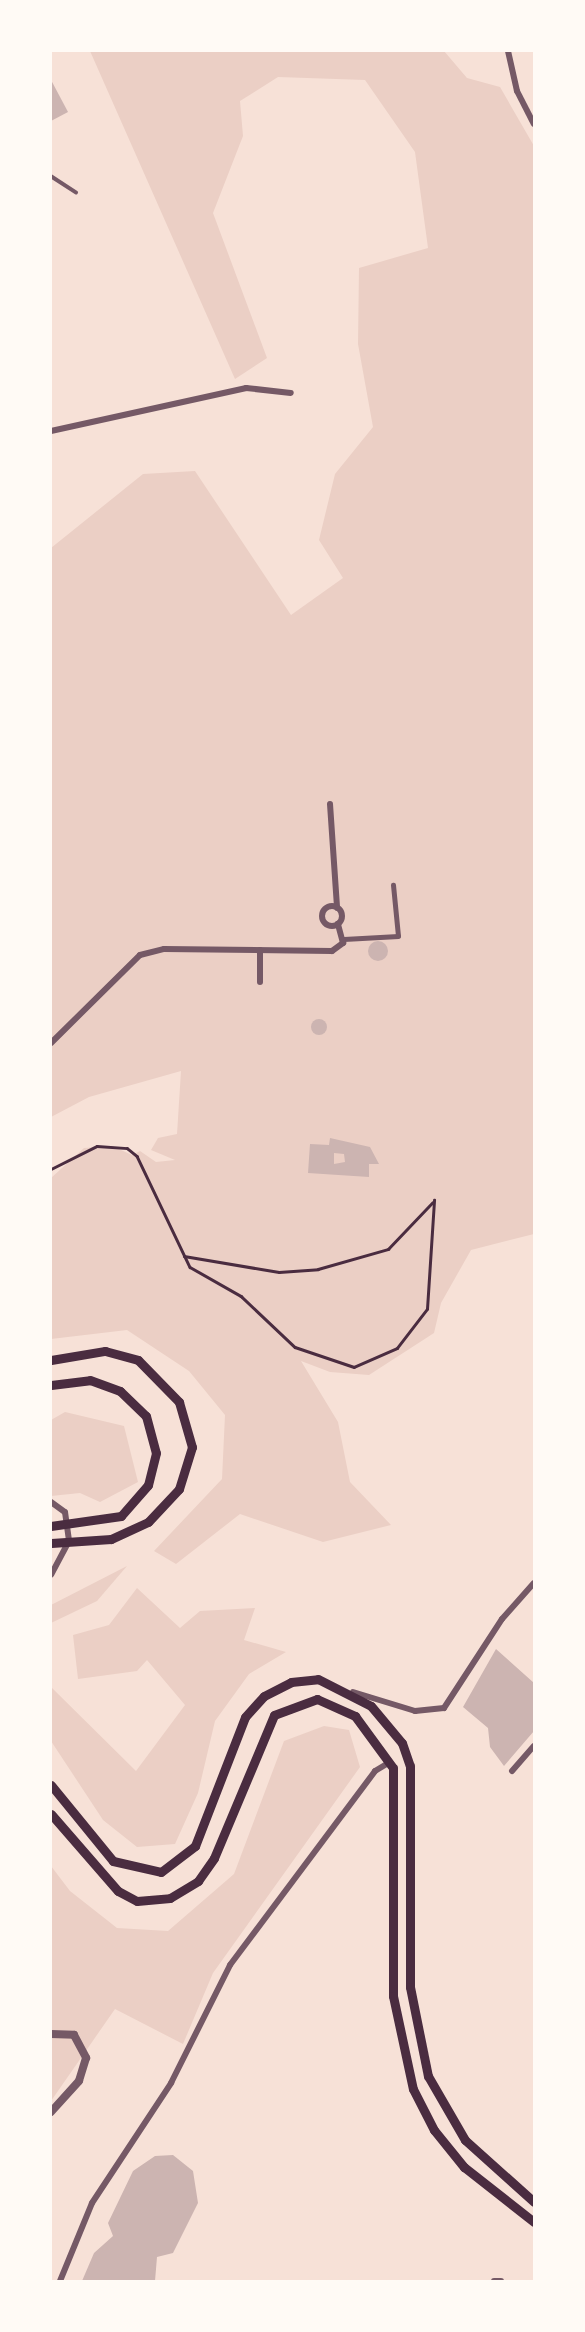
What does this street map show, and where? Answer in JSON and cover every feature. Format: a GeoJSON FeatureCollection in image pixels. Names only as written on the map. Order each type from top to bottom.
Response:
{"type":"FeatureCollection","features":[{"type":"Feature","properties":{"kind":"main road"},"geometry":{"type":"LineString","coordinates":[[51,1360],[97,1352],[133,1357],[167,1386],[189,1424],[190,1458],[174,1496],[135,1530],[103,1540],[51,1543]]}},
{"type":"Feature","properties":{"kind":"main road"},"geometry":{"type":"LineString","coordinates":[[51,1385],[107,1384],[133,1401],[152,1429],[156,1453],[148,1485],[125,1514],[99,1524],[51,1526]]}},
{"type":"Feature","properties":{"kind":"main road"},"geometry":{"type":"LineString","coordinates":[[51,1785],[118,1864],[161,1872],[195,1846],[241,1727],[258,1700],[291,1682],[318,1679],[353,1692],[406,1751],[411,1835],[411,1999],[423,2057],[439,2103],[465,2140],[534,2202]]}},
{"type":"Feature","properties":{"kind":"main road"},"geometry":{"type":"LineString","coordinates":[[51,1814],[98,1874],[137,1901],[184,1892],[214,1858],[260,1736],[280,1709],[325,1700],[364,1725],[391,1762],[394,1836],[392,1931],[402,2048],[421,2109],[453,2154],[534,2222]]}},
{"type":"Feature","properties":{"kind":"street"},"geometry":{"type":"LineString","coordinates":[[508,51],[517,91],[534,124]]}},
{"type":"Feature","properties":{"kind":"street"},"geometry":{"type":"LineString","coordinates":[[51,431],[246,388],[290,393]]}},
{"type":"Feature","properties":{"kind":"street"},"geometry":{"type":"LineString","coordinates":[[51,1043],[140,955],[164,949],[327,952],[340,949],[344,940],[338,924],[330,804]]}},
{"type":"Feature","properties":{"kind":"street"},"geometry":{"type":"LineString","coordinates":[[344,940],[398,936],[393,885]]}},
{"type":"Feature","properties":{"kind":"street"},"geometry":{"type":"LineString","coordinates":[[337,908],[328,907],[322,918],[328,926],[338,924]]}},
{"type":"Feature","properties":{"kind":"street"},"geometry":{"type":"LineString","coordinates":[[260,950],[260,982]]}},
{"type":"Feature","properties":{"kind":"street"},"geometry":{"type":"LineString","coordinates":[[51,1502],[65,1512],[69,1541],[51,1574]]}},
{"type":"Feature","properties":{"kind":"street"},"geometry":{"type":"LineString","coordinates":[[353,1692],[415,1711],[444,1709],[502,1619],[534,1583]]}},
{"type":"Feature","properties":{"kind":"street"},"geometry":{"type":"LineString","coordinates":[[512,1771],[534,1745]]}},
{"type":"Feature","properties":{"kind":"street"},"geometry":{"type":"LineString","coordinates":[[60,2281],[92,2203],[171,2083],[225,1971],[373,1774],[391,1762]]}},
{"type":"Feature","properties":{"kind":"street"},"geometry":{"type":"LineString","coordinates":[[51,2034],[74,2035],[86,2058],[79,2081],[51,2112]]}},
{"type":"Feature","properties":{"kind":"street"},"geometry":{"type":"LineString","coordinates":[[494,2281],[501,2281]]}},
{"type":"Feature","properties":{"kind":"lane"},"geometry":{"type":"LineString","coordinates":[[51,176],[76,192]]}},
{"type":"Feature","properties":{"kind":"path"},"geometry":{"type":"LineString","coordinates":[[51,1169],[97,1146],[127,1148],[137,1156],[184,1256],[190,1267],[241,1296],[295,1347],[354,1367],[397,1348],[427,1309],[434,1200],[388,1249],[318,1269],[279,1272],[184,1256]]}},
{"type":"Feature","properties":{"kind":"shaded area"},"geometry":{"type":"Polygon","coordinates":[[[90,51],[444,51],[467,78],[500,87],[534,146],[534,1234],[471,1250],[441,1303],[434,1333],[369,1375],[330,1372],[301,1361],[338,1422],[350,1482],[391,1525],[323,1542],[240,1514],[176,1564],[154,1551],[222,1479],[225,1415],[189,1371],[127,1330],[51,1339],[51,1178],[84,1148],[112,1146],[132,1155],[140,1151],[156,1162],[175,1160],[151,1150],[158,1138],[177,1134],[181,1071],[89,1097],[51,1117],[51,548],[143,474],[195,471],[291,615],[343,578],[319,540],[335,474],[373,427],[358,344],[359,268],[428,248],[415,152],[365,80],[278,77],[240,101],[243,136],[213,213],[267,358],[235,379],[90,51]]]}},
{"type":"Feature","properties":{"kind":"shaded area"},"geometry":{"type":"Polygon","coordinates":[[[65,1412],[124,1426],[138,1482],[100,1502],[80,1493],[51,1496],[51,1420],[65,1412]]]}},
{"type":"Feature","properties":{"kind":"shaded area"},"geometry":{"type":"Polygon","coordinates":[[[127,1566],[97,1601],[51,1623],[51,1605],[127,1566]]]}},
{"type":"Feature","properties":{"kind":"shaded area"},"geometry":{"type":"Polygon","coordinates":[[[137,1588],[180,1628],[200,1611],[255,1608],[244,1640],[286,1652],[249,1674],[215,1721],[198,1793],[175,1844],[137,1847],[103,1820],[51,1741],[51,1687],[136,1771],[185,1705],[147,1660],[137,1671],[78,1679],[73,1635],[109,1625],[137,1588]]]}},
{"type":"Feature","properties":{"kind":"shaded area"},"geometry":{"type":"Polygon","coordinates":[[[324,1726],[349,1730],[360,1767],[213,1973],[183,2044],[115,2009],[51,2101],[51,1866],[70,1891],[117,1928],[168,1931],[234,1874],[284,1741],[324,1726]]]}},
{"type":"Feature","properties":{"kind":"building"},"geometry":{"type":"Polygon","coordinates":[[[51,80],[68,112],[51,121],[51,80]]]}},
{"type":"Feature","properties":{"kind":"building"},"geometry":{"type":"Polygon","coordinates":[[[378,941],[385,944],[388,951],[385,958],[378,961],[371,958],[368,951],[371,944],[378,941]]]}},
{"type":"Feature","properties":{"kind":"building"},"geometry":{"type":"Polygon","coordinates":[[[319,1019],[325,1021],[325,1033],[319,1035],[313,1033],[311,1027],[313,1021],[319,1019]]]}},
{"type":"Feature","properties":{"kind":"building"},"geometry":{"type":"Polygon","coordinates":[[[330,1138],[370,1147],[379,1164],[369,1164],[369,1177],[308,1173],[310,1144],[329,1145],[330,1138]],[[334,1153],[334,1164],[345,1162],[344,1154],[334,1153]]]}},
{"type":"Feature","properties":{"kind":"building"},"geometry":{"type":"Polygon","coordinates":[[[496,1649],[534,1683],[534,1731],[504,1766],[490,1747],[488,1728],[463,1707],[496,1649]]]}},
{"type":"Feature","properties":{"kind":"building"},"geometry":{"type":"Polygon","coordinates":[[[173,2155],[193,2171],[198,2203],[173,2253],[157,2257],[155,2281],[82,2281],[94,2253],[113,2236],[108,2223],[133,2171],[155,2156],[173,2155]]]}}]}
